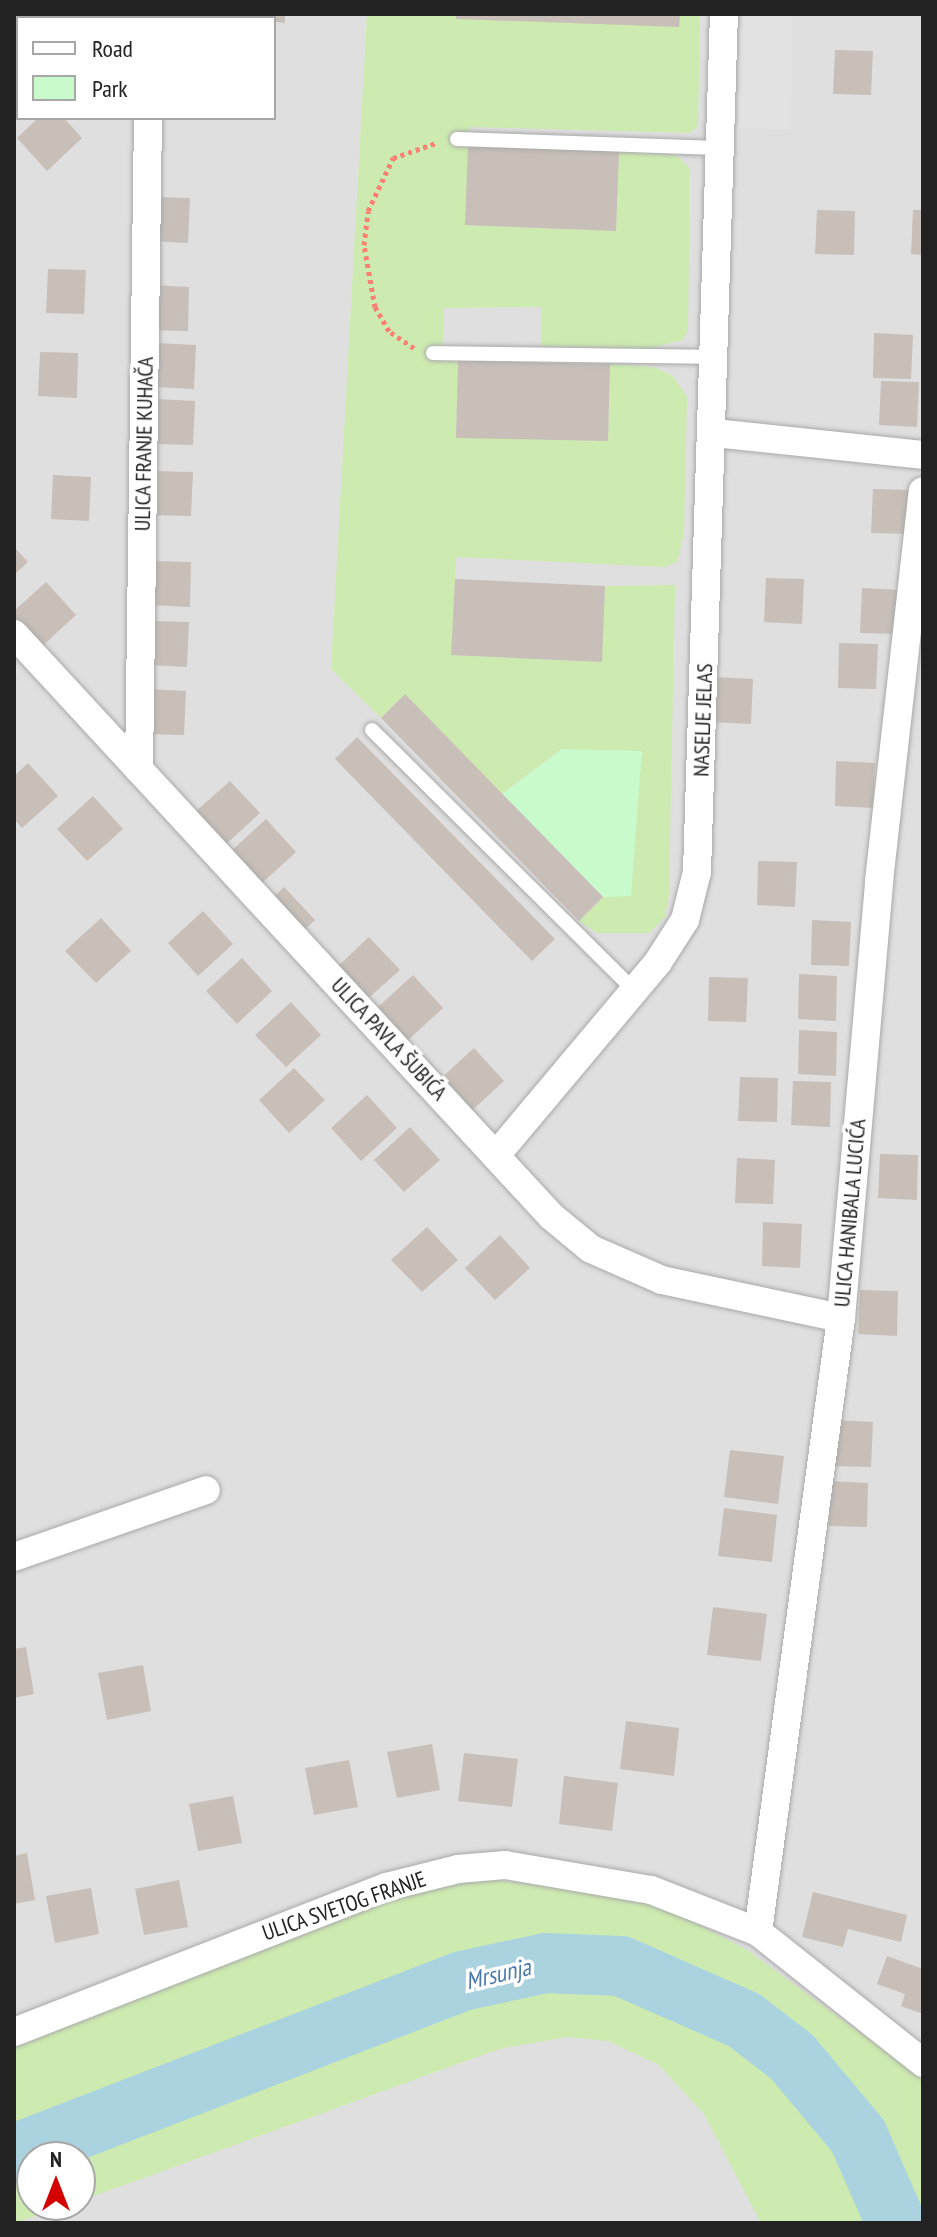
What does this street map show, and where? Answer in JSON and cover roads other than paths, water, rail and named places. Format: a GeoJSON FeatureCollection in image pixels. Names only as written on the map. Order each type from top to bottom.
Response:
{"type":"FeatureCollection","features":[{"type":"Feature","properties":{"kind":"street","name":"NASELJE JELAS"},"geometry":{"type":"LineString","coordinates":[[497,1154],[634,990],[685,920],[697,872],[714,433],[718,148],[724,14]]}},
{"type":"Feature","properties":{"kind":"street","name":"ULICA FRANJE KUHAČA"},"geometry":{"type":"LineString","coordinates":[[139,769],[148,120]]}},
{"type":"Feature","properties":{"kind":"street"},"geometry":{"type":"LineString","coordinates":[[714,433],[923,455]]}},
{"type":"Feature","properties":{"kind":"street","name":"ULICA HANIBALA LUCIĆA"},"geometry":{"type":"LineString","coordinates":[[758,1932],[841,1318],[879,881],[923,491]]}},
{"type":"Feature","properties":{"kind":"street","name":"ULICA PAVLA ŠUBIĆA"},"geometry":{"type":"LineString","coordinates":[[14,634],[551,1216],[591,1249],[662,1280],[841,1318]]}},
{"type":"Feature","properties":{"kind":"street"},"geometry":{"type":"LineString","coordinates":[[14,1557],[206,1490]]}},
{"type":"Feature","properties":{"kind":"street","name":"ULICA SVETOG FRANJE"},"geometry":{"type":"LineString","coordinates":[[14,2032],[373,1892],[458,1869],[505,1865],[556,1870],[651,1890],[758,1932],[923,2063]]}},
{"type":"Feature","properties":{"kind":"lane"},"geometry":{"type":"LineString","coordinates":[[457,139],[718,148]]}},
{"type":"Feature","properties":{"kind":"lane"},"geometry":{"type":"LineString","coordinates":[[433,353],[716,357]]}},
{"type":"Feature","properties":{"kind":"lane"},"geometry":{"type":"LineString","coordinates":[[372,730],[634,990]]}},
{"type":"Feature","properties":{"kind":"waterway","name":"Mrsunja"},"geometry":{"type":"LineString","coordinates":[[14,2154],[462,1981],[546,1963],[621,1966],[744,2020],[792,2057],[858,2136],[896,2223]]}}]}
